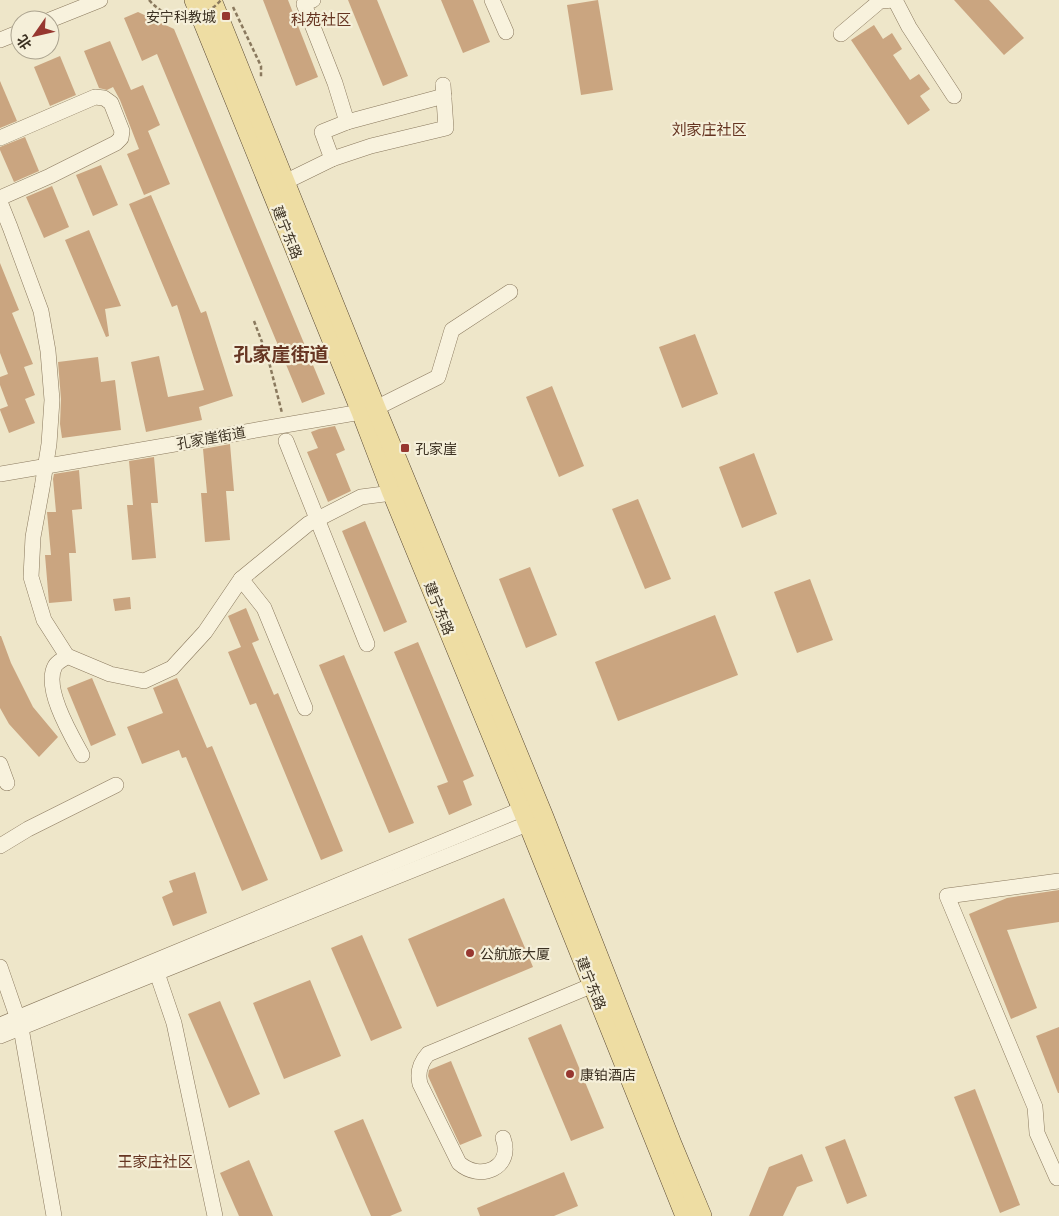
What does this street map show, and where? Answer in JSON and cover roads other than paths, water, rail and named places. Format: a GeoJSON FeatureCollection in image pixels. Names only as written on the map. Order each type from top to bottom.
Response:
{"type":"FeatureCollection","features":[{"type":"Feature","properties":{"kind":"main road","name":"建宁东路"},"geometry":{"type":"LineString","coordinates":[[194,0],[368,410],[533,813],[702,1216]]}},
{"type":"Feature","properties":{"kind":"main road","name":"建宁东路"},"geometry":{"type":"LineString","coordinates":[[212,0],[285,182],[368,410],[392,494],[533,813],[593,985],[685,1216]]}},
{"type":"Feature","properties":{"kind":"street"},"geometry":{"type":"LineString","coordinates":[[60,16],[100,0]]}},
{"type":"Feature","properties":{"kind":"street"},"geometry":{"type":"LineString","coordinates":[[313,0],[304,4],[335,83],[347,122]]}},
{"type":"Feature","properties":{"kind":"street"},"geometry":{"type":"LineString","coordinates":[[492,0],[506,32]]}},
{"type":"Feature","properties":{"kind":"street"},"geometry":{"type":"LineString","coordinates":[[841,34],[880,2],[895,0],[909,27],[954,96]]}},
{"type":"Feature","properties":{"kind":"street"},"geometry":{"type":"LineString","coordinates":[[285,182],[332,159],[371,146],[446,128],[444,91],[347,122],[322,132],[332,159]]}},
{"type":"Feature","properties":{"kind":"street"},"geometry":{"type":"LineString","coordinates":[[0,138],[95,97],[104,98],[111,103],[122,131],[121,138],[116,143],[0,200],[41,311],[48,351],[52,400],[49,444],[33,537],[31,577],[44,620],[68,656],[110,674],[144,681],[172,668],[205,632],[240,578],[308,524],[361,497],[392,494]]}},
{"type":"Feature","properties":{"kind":"street","name":"孔家崖街道"},"geometry":{"type":"LineString","coordinates":[[0,474],[368,410],[438,377],[452,330],[510,292]]}},
{"type":"Feature","properties":{"kind":"street"},"geometry":{"type":"LineString","coordinates":[[286,441],[367,644]]}},
{"type":"Feature","properties":{"kind":"street"},"geometry":{"type":"LineString","coordinates":[[240,578],[264,608],[305,708]]}},
{"type":"Feature","properties":{"kind":"street"},"geometry":{"type":"LineString","coordinates":[[68,656],[55,666],[51,684],[63,720],[82,755]]}},
{"type":"Feature","properties":{"kind":"street"},"geometry":{"type":"LineString","coordinates":[[0,764],[7,783]]}},
{"type":"Feature","properties":{"kind":"street"},"geometry":{"type":"LineString","coordinates":[[0,846],[28,829],[116,785]]}},
{"type":"Feature","properties":{"kind":"street"},"geometry":{"type":"LineString","coordinates":[[0,1025],[20,1023],[157,973],[533,813]]}},
{"type":"Feature","properties":{"kind":"street"},"geometry":{"type":"LineString","coordinates":[[0,1036],[20,1023],[533,813]]}},
{"type":"Feature","properties":{"kind":"street"},"geometry":{"type":"LineString","coordinates":[[1057,1178],[1036,1133],[1035,1108],[946,896],[1059,881]]}},
{"type":"Feature","properties":{"kind":"street"},"geometry":{"type":"LineString","coordinates":[[0,967],[20,1023],[54,1216]]}},
{"type":"Feature","properties":{"kind":"street"},"geometry":{"type":"LineString","coordinates":[[157,973],[174,1023],[215,1216]]}},
{"type":"Feature","properties":{"kind":"street"},"geometry":{"type":"LineString","coordinates":[[503,1138],[506,1147],[504,1158],[502,1163],[492,1169],[476,1172],[470,1171],[459,1163],[420,1084],[419,1071],[424,1059],[428,1054],[593,985]]}},
{"type":"Feature","properties":{"kind":"place","name":"安宁科教城"},"geometry":{"type":"Point","coordinates":[226,16]}},
{"type":"Feature","properties":{"kind":"place","name":"孔家崖"},"geometry":{"type":"Point","coordinates":[405,448]}},
{"type":"Feature","properties":{"kind":"place","name":"公航旅大厦"},"geometry":{"type":"Point","coordinates":[470,953]}},
{"type":"Feature","properties":{"kind":"place","name":"康铂酒店"},"geometry":{"type":"Point","coordinates":[570,1074]}},
{"type":"Feature","properties":{"kind":"district","name":"科苑社区"},"geometry":{"type":"Point","coordinates":[321,18]}},
{"type":"Feature","properties":{"kind":"district","name":"刘家庄社区"},"geometry":{"type":"Point","coordinates":[709,128]}},
{"type":"Feature","properties":{"kind":"district","name":"孔家崖街道"},"geometry":{"type":"Point","coordinates":[281,352]}},
{"type":"Feature","properties":{"kind":"district","name":"王家庄社区"},"geometry":{"type":"Point","coordinates":[155,1160]}}]}
